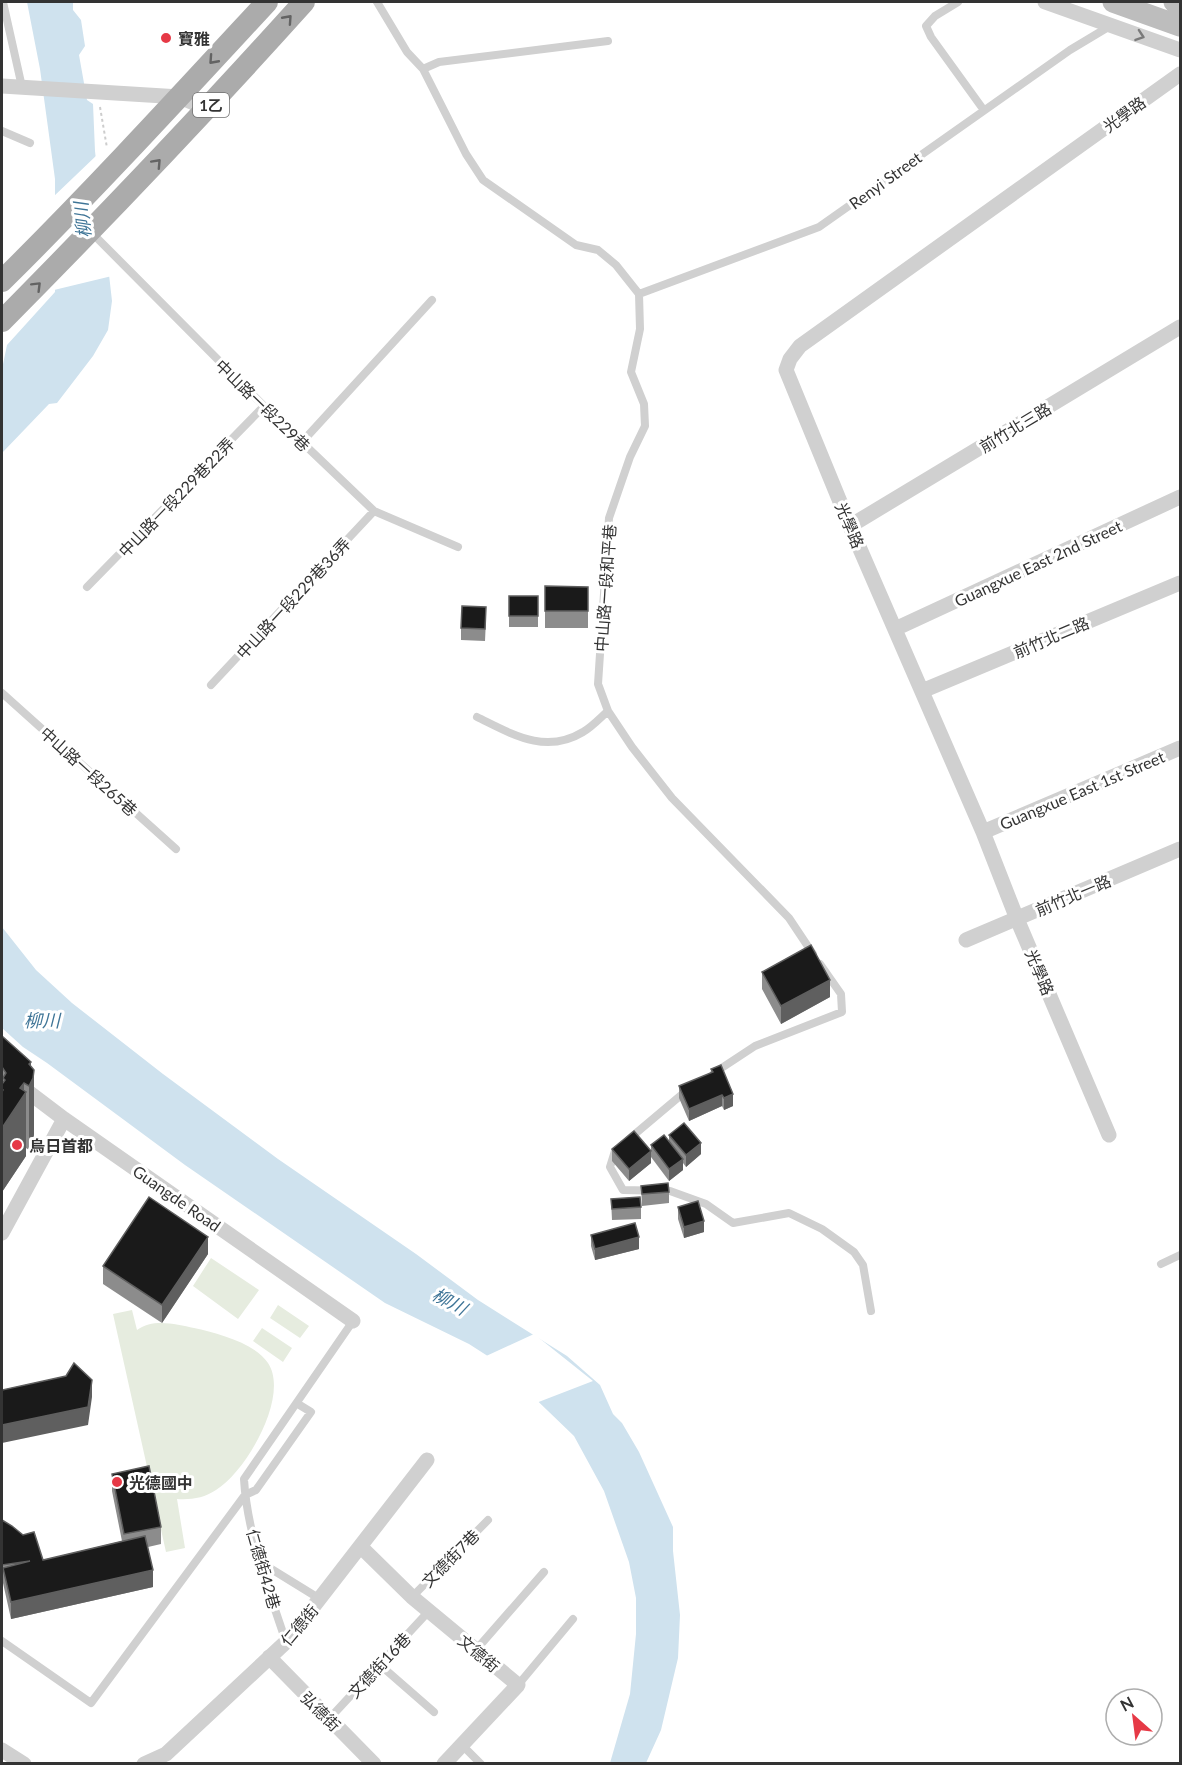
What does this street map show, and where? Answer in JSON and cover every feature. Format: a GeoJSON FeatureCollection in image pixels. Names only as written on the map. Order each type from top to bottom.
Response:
{"type":"FeatureCollection","features":[{"type":"Feature","properties":{"kind":"main road","name":"1乙"},"geometry":{"type":"LineString","coordinates":[[2,281],[180,97],[267,2]]}},
{"type":"Feature","properties":{"kind":"main road","name":"1乙"},"geometry":{"type":"LineString","coordinates":[[2,321],[116,206],[304,2]]}},
{"type":"Feature","properties":{"kind":"street"},"geometry":{"type":"LineString","coordinates":[[1045,2],[1180,50]]}},
{"type":"Feature","properties":{"kind":"street"},"geometry":{"type":"LineString","coordinates":[[1113,2],[1180,26]]}},
{"type":"Feature","properties":{"kind":"street"},"geometry":{"type":"LineString","coordinates":[[1174,2],[1180,4]]}},
{"type":"Feature","properties":{"kind":"street","name":"光學路"},"geometry":{"type":"LineString","coordinates":[[1109,1135],[786,370],[790,359],[800,346],[1180,76]]}},
{"type":"Feature","properties":{"kind":"street"},"geometry":{"type":"LineString","coordinates":[[2,86],[180,97],[207,109]]}},
{"type":"Feature","properties":{"kind":"street","name":"前竹北三路"},"geometry":{"type":"LineString","coordinates":[[850,526],[1180,327]]}},
{"type":"Feature","properties":{"kind":"street","name":"Guangxue East 2nd Street"},"geometry":{"type":"LineString","coordinates":[[895,629],[1180,497]]}},
{"type":"Feature","properties":{"kind":"street","name":"前竹北二路"},"geometry":{"type":"LineString","coordinates":[[922,691],[1180,583]]}},
{"type":"Feature","properties":{"kind":"street","name":"Guangxue East 1st Street"},"geometry":{"type":"LineString","coordinates":[[983,832],[1180,748]]}},
{"type":"Feature","properties":{"kind":"street","name":"前竹北一路"},"geometry":{"type":"LineString","coordinates":[[966,939],[1180,849]]}},
{"type":"Feature","properties":{"kind":"street","name":"Guangde Road"},"geometry":{"type":"LineString","coordinates":[[2,1072],[64,1119],[353,1322]]}},
{"type":"Feature","properties":{"kind":"street"},"geometry":{"type":"LineString","coordinates":[[2,1233],[64,1119]]}},
{"type":"Feature","properties":{"kind":"street","name":"仁德街"},"geometry":{"type":"LineString","coordinates":[[144,1764],[168,1759],[286,1642],[362,1547],[427,1460]]}},
{"type":"Feature","properties":{"kind":"street","name":"文德街"},"geometry":{"type":"LineString","coordinates":[[362,1547],[412,1597],[518,1685]]}},
{"type":"Feature","properties":{"kind":"street","name":"弘德街"},"geometry":{"type":"LineString","coordinates":[[269,1658],[374,1764]]}},
{"type":"Feature","properties":{"kind":"street"},"geometry":{"type":"LineString","coordinates":[[444,1764],[518,1685]]}},
{"type":"Feature","properties":{"kind":"street"},"geometry":{"type":"LineString","coordinates":[[2,1750],[24,1764]]}},
{"type":"Feature","properties":{"kind":"lane"},"geometry":{"type":"LineString","coordinates":[[3,2],[22,87]]}},
{"type":"Feature","properties":{"kind":"lane"},"geometry":{"type":"LineString","coordinates":[[377,2],[407,52],[423,69],[466,154],[483,180],[576,244],[598,250],[616,265],[639,294]]}},
{"type":"Feature","properties":{"kind":"lane"},"geometry":{"type":"LineString","coordinates":[[958,2],[935,16],[926,26],[931,37],[983,109]]}},
{"type":"Feature","properties":{"kind":"lane","name":"Renyi Street"},"geometry":{"type":"LineString","coordinates":[[639,294],[819,226],[983,109],[1110,26]]}},
{"type":"Feature","properties":{"kind":"lane"},"geometry":{"type":"LineString","coordinates":[[423,69],[439,62],[608,41]]}},
{"type":"Feature","properties":{"kind":"lane"},"geometry":{"type":"LineString","coordinates":[[2,131],[30,143]]}},
{"type":"Feature","properties":{"kind":"lane","name":"中山路一段229巷"},"geometry":{"type":"LineString","coordinates":[[90,232],[264,406],[375,511],[458,547]]}},
{"type":"Feature","properties":{"kind":"lane","name":"中山路一段和平巷"},"geometry":{"type":"LineString","coordinates":[[639,294],[640,329],[631,372],[644,404],[645,426],[630,457],[609,518],[598,684],[608,711],[632,747],[672,798],[789,918],[841,994],[842,1012],[755,1046],[706,1078]]}},
{"type":"Feature","properties":{"kind":"lane"},"geometry":{"type":"LineString","coordinates":[[302,442],[432,300]]}},
{"type":"Feature","properties":{"kind":"lane","name":"中山路一段229巷22弄"},"geometry":{"type":"LineString","coordinates":[[87,587],[264,406]]}},
{"type":"Feature","properties":{"kind":"lane","name":"中山路一段229巷36弄"},"geometry":{"type":"LineString","coordinates":[[211,685],[375,511]]}},
{"type":"Feature","properties":{"kind":"lane","name":"中山路一段265巷"},"geometry":{"type":"LineString","coordinates":[[2,693],[176,849]]}},
{"type":"Feature","properties":{"kind":"lane"},"geometry":{"type":"LineString","coordinates":[[477,717],[525,740],[558,742],[584,732],[608,711]]}},
{"type":"Feature","properties":{"kind":"lane"},"geometry":{"type":"LineString","coordinates":[[696,1084],[676,1097],[614,1152],[610,1167],[623,1190],[670,1191],[706,1204],[733,1223],[789,1213],[813,1225],[854,1252],[863,1266],[871,1311]]}},
{"type":"Feature","properties":{"kind":"lane"},"geometry":{"type":"LineString","coordinates":[[1161,1264],[1180,1255]]}},
{"type":"Feature","properties":{"kind":"lane"},"geometry":{"type":"LineString","coordinates":[[245,1495],[244,1479],[353,1322]]}},
{"type":"Feature","properties":{"kind":"lane"},"geometry":{"type":"LineString","coordinates":[[2,1641],[92,1703],[245,1495],[256,1490],[311,1412],[297,1404]]}},
{"type":"Feature","properties":{"kind":"lane","name":"仁德街42巷"},"geometry":{"type":"LineString","coordinates":[[245,1495],[260,1562],[286,1642]]}},
{"type":"Feature","properties":{"kind":"lane","name":"文德街7巷"},"geometry":{"type":"LineString","coordinates":[[412,1597],[488,1520]]}},
{"type":"Feature","properties":{"kind":"lane"},"geometry":{"type":"LineString","coordinates":[[260,1562],[320,1599]]}},
{"type":"Feature","properties":{"kind":"lane"},"geometry":{"type":"LineString","coordinates":[[476,1651],[544,1572]]}},
{"type":"Feature","properties":{"kind":"lane","name":"文德街16巷"},"geometry":{"type":"LineString","coordinates":[[329,1719],[429,1611]]}},
{"type":"Feature","properties":{"kind":"lane"},"geometry":{"type":"LineString","coordinates":[[518,1685],[573,1619]]}},
{"type":"Feature","properties":{"kind":"lane"},"geometry":{"type":"LineString","coordinates":[[379,1664],[434,1712]]}},
{"type":"Feature","properties":{"kind":"lane"},"geometry":{"type":"LineString","coordinates":[[462,1745],[480,1764]]}},
{"type":"Feature","properties":{"kind":"path"},"geometry":{"type":"LineString","coordinates":[[93,93],[110,169]]}},
{"type":"Feature","properties":{"kind":"shaded area"},"geometry":{"type":"Polygon","coordinates":[[[211,1258],[259,1290],[238,1319],[193,1286],[211,1258]]]}},
{"type":"Feature","properties":{"kind":"shaded area"},"geometry":{"type":"Polygon","coordinates":[[[278,1305],[309,1326],[300,1338],[270,1318],[278,1305]]]}},
{"type":"Feature","properties":{"kind":"shaded area"},"geometry":{"type":"Polygon","coordinates":[[[132,1310],[137,1330],[150,1324],[172,1324],[213,1333],[245,1344],[268,1363],[273,1377],[273,1394],[269,1413],[262,1432],[251,1451],[228,1481],[216,1490],[197,1498],[177,1499],[185,1548],[166,1552],[113,1314],[132,1310]]]}},
{"type":"Feature","properties":{"kind":"shaded area"},"geometry":{"type":"Polygon","coordinates":[[[262,1328],[292,1348],[283,1362],[253,1341],[262,1328]]]}},
{"type":"Feature","properties":{"kind":"water","name":"柳川"},"geometry":{"type":"Polygon","coordinates":[[[27,2],[73,2],[73,10],[81,20],[85,46],[79,55],[87,100],[93,104],[95,151],[112,301],[108,330],[93,356],[57,403],[49,404],[2,453],[2,369],[7,345],[55,292],[55,179],[40,69],[27,2]]]}},
{"type":"Feature","properties":{"kind":"water","name":"柳川"},"geometry":{"type":"Polygon","coordinates":[[[2,927],[36,970],[72,1003],[163,1074],[278,1159],[416,1254],[478,1300],[567,1356],[600,1385],[613,1414],[622,1423],[639,1452],[673,1527],[673,1551],[680,1615],[678,1658],[661,1730],[646,1763],[610,1763],[630,1694],[636,1634],[636,1598],[629,1562],[604,1491],[574,1436],[497,1362],[469,1344],[385,1303],[185,1165],[23,1047],[2,1028],[2,927]]]}},
{"type":"Feature","properties":{"kind":"pier"},"geometry":{"type":"Polygon","coordinates":[[[98,154],[112,276],[54,290],[52,198],[98,154]]]}},
{"type":"Feature","properties":{"kind":"pier"},"geometry":{"type":"Polygon","coordinates":[[[534,1334],[593,1381],[536,1403],[495,1364],[484,1357],[534,1334]]]}},
{"type":"Feature","properties":{"kind":"building"},"geometry":{"type":"Polygon","coordinates":[[[545,586],[588,587],[588,611],[545,611],[545,586]]]}},
{"type":"Feature","properties":{"kind":"building"},"geometry":{"type":"Polygon","coordinates":[[[509,596],[538,596],[538,616],[509,616],[509,596]]]}},
{"type":"Feature","properties":{"kind":"building"},"geometry":{"type":"Polygon","coordinates":[[[462,606],[486,607],[485,629],[461,628],[462,606]]]}},
{"type":"Feature","properties":{"kind":"building"},"geometry":{"type":"Polygon","coordinates":[[[811,945],[830,980],[781,1006],[762,972],[811,945]]]}},
{"type":"Feature","properties":{"kind":"building"},"geometry":{"type":"Polygon","coordinates":[[[2,1036],[31,1062],[29,1064],[34,1070],[29,1086],[24,1083],[20,1088],[26,1092],[2,1128],[2,1084],[6,1073],[2,1067],[2,1036]]]}},
{"type":"Feature","properties":{"kind":"building"},"geometry":{"type":"Polygon","coordinates":[[[721,1065],[733,1094],[724,1098],[722,1095],[689,1109],[679,1086],[713,1072],[711,1069],[721,1065]]]}},
{"type":"Feature","properties":{"kind":"building"},"geometry":{"type":"Polygon","coordinates":[[[684,1123],[701,1143],[686,1155],[669,1135],[684,1123]]]}},
{"type":"Feature","properties":{"kind":"building"},"geometry":{"type":"Polygon","coordinates":[[[634,1131],[651,1151],[629,1169],[612,1149],[634,1131]]]}},
{"type":"Feature","properties":{"kind":"building"},"geometry":{"type":"Polygon","coordinates":[[[664,1135],[683,1159],[669,1169],[651,1145],[664,1135]]]}},
{"type":"Feature","properties":{"kind":"building"},"geometry":{"type":"Polygon","coordinates":[[[668,1183],[669,1192],[642,1194],[641,1186],[668,1183]]]}},
{"type":"Feature","properties":{"kind":"building"},"geometry":{"type":"Polygon","coordinates":[[[149,1197],[208,1237],[162,1305],[103,1266],[149,1197]]]}},
{"type":"Feature","properties":{"kind":"building"},"geometry":{"type":"Polygon","coordinates":[[[640,1197],[641,1207],[612,1209],[611,1199],[640,1197]]]}},
{"type":"Feature","properties":{"kind":"building"},"geometry":{"type":"Polygon","coordinates":[[[698,1201],[704,1221],[684,1227],[678,1207],[698,1201]]]}},
{"type":"Feature","properties":{"kind":"building"},"geometry":{"type":"Polygon","coordinates":[[[635,1223],[639,1237],[595,1249],[591,1235],[635,1223]]]}},
{"type":"Feature","properties":{"kind":"building"},"geometry":{"type":"Polygon","coordinates":[[[74,1363],[92,1380],[88,1407],[2,1425],[2,1390],[66,1376],[74,1363]]]}},
{"type":"Feature","properties":{"kind":"building"},"geometry":{"type":"Polygon","coordinates":[[[149,1466],[161,1527],[124,1534],[112,1474],[149,1466]]]}},
{"type":"Feature","properties":{"kind":"building"},"geometry":{"type":"Polygon","coordinates":[[[2,1520],[23,1535],[34,1532],[43,1560],[145,1536],[153,1570],[11,1602],[3,1568],[30,1561],[2,1565],[2,1520]]]}},
{"type":"Feature","properties":{"kind":"place","name":"寶雅"},"geometry":{"type":"Point","coordinates":[166,38]}},
{"type":"Feature","properties":{"kind":"place","name":"烏日首都"},"geometry":{"type":"Point","coordinates":[17,1145]}},
{"type":"Feature","properties":{"kind":"place","name":"光德國中"},"geometry":{"type":"Point","coordinates":[117,1482]}}]}
